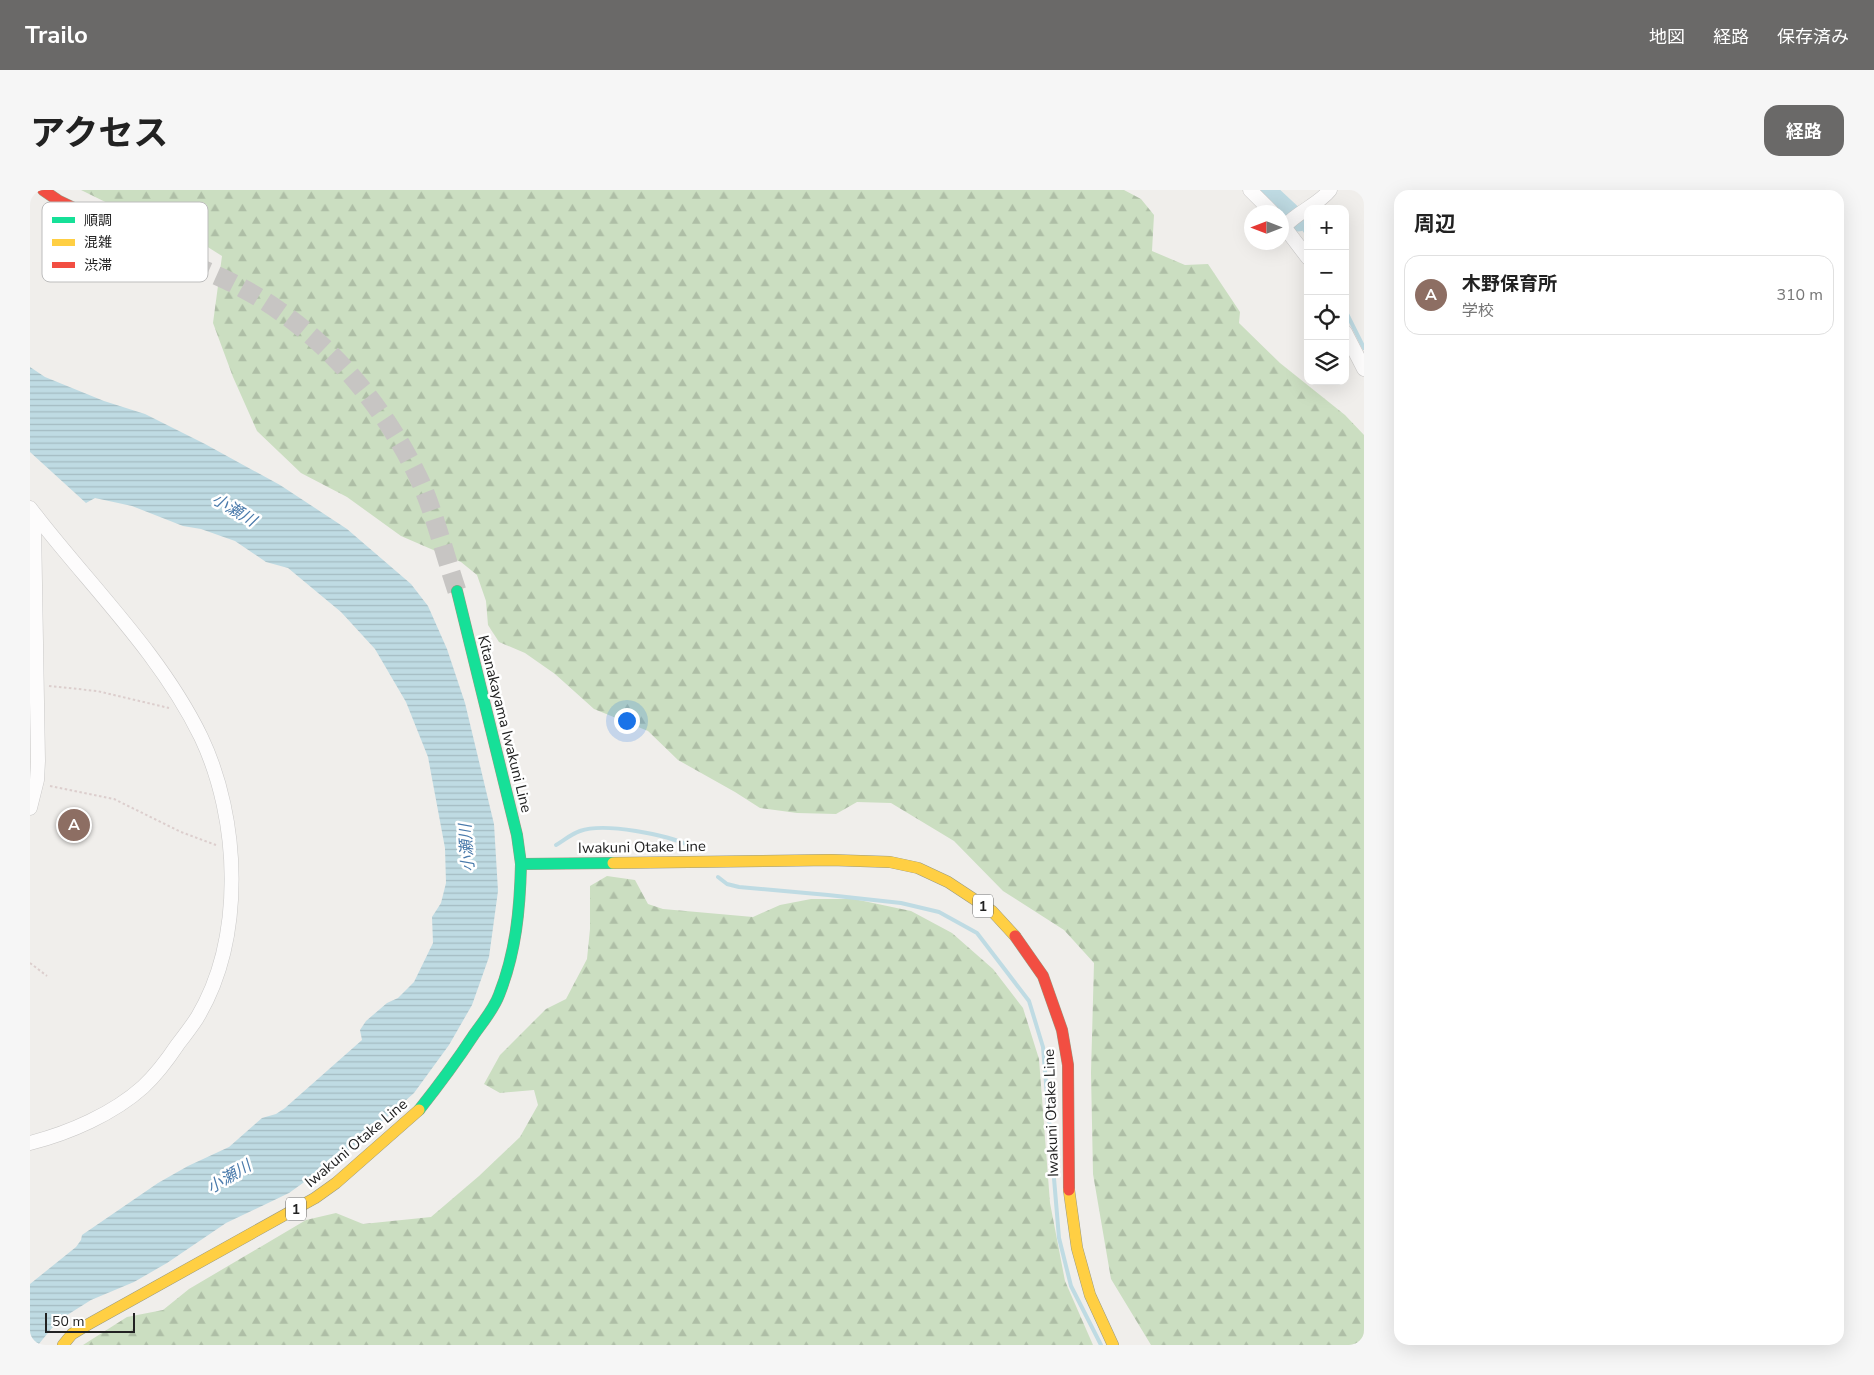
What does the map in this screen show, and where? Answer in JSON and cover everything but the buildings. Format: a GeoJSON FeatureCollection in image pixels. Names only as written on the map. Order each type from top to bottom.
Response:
{"type":"FeatureCollection","features":[{"type":"Feature","properties":{"kind":"main road"},"geometry":{"type":"LineString","coordinates":[[43,190],[61,202]]}},
{"type":"Feature","properties":{"kind":"main road","name":"Kitanakayama Iwakuni Line"},"geometry":{"type":"LineString","coordinates":[[457,591],[518,835],[521,864]]}},
{"type":"Feature","properties":{"kind":"main road","name":"Iwakuni Otake Line"},"geometry":{"type":"LineString","coordinates":[[63,1345],[72,1334],[87,1325],[315,1198],[336,1183],[418,1112],[441,1083],[499,996],[511,958],[520,909],[521,864],[831,860],[890,862],[918,868],[948,882],[992,911],[1017,938],[1043,976],[1062,1030],[1068,1065],[1069,1198],[1077,1248],[1090,1295],[1113,1345]]}},
{"type":"Feature","properties":{"kind":"street"},"geometry":{"type":"LineString","coordinates":[[1250,190],[1265,205]]}},
{"type":"Feature","properties":{"kind":"street"},"geometry":{"type":"LineString","coordinates":[[1289,221],[1325,196],[1330,190]]}},
{"type":"Feature","properties":{"kind":"street"},"geometry":{"type":"LineString","coordinates":[[1289,224],[1304,251]]}},
{"type":"Feature","properties":{"kind":"street"},"geometry":{"type":"LineString","coordinates":[[1349,340],[1364,368]]}},
{"type":"Feature","properties":{"kind":"street"},"geometry":{"type":"LineString","coordinates":[[30,808],[36,784],[38,761],[33,512]]}},
{"type":"Feature","properties":{"kind":"street"},"geometry":{"type":"LineString","coordinates":[[30,1143],[57,1136],[83,1125],[113,1108],[143,1087],[167,1060],[198,1017],[215,980],[227,935],[232,895],[232,851],[224,808],[214,770],[201,737],[184,708],[139,642],[33,512]]}},
{"type":"Feature","properties":{"kind":"path"},"geometry":{"type":"LineString","coordinates":[[37,685],[97,691],[177,710],[184,708]]}},
{"type":"Feature","properties":{"kind":"path"},"geometry":{"type":"LineString","coordinates":[[36,784],[114,799],[181,832],[232,851]]}},
{"type":"Feature","properties":{"kind":"path"},"geometry":{"type":"LineString","coordinates":[[30,963],[48,976]]}},
{"type":"Feature","properties":{"kind":"green space"},"geometry":{"type":"Polygon","coordinates":[[[81,190],[1124,190],[1141,199],[1154,215],[1152,251],[1185,265],[1208,264],[1240,312],[1239,323],[1280,363],[1304,382],[1304,385],[1308,385],[1345,415],[1364,435],[1364,1345],[1151,1345],[1111,1279],[1093,1174],[1091,1073],[1094,963],[1064,930],[1003,891],[954,841],[891,803],[857,802],[836,814],[797,813],[760,808],[678,760],[648,731],[594,709],[555,674],[525,653],[499,642],[488,625],[486,601],[477,575],[461,562],[401,536],[347,497],[301,473],[257,431],[233,377],[213,323],[222,256],[208,247],[208,202],[105,202],[81,190]]]}},
{"type":"Feature","properties":{"kind":"green space"},"geometry":{"type":"Polygon","coordinates":[[[607,876],[635,880],[648,904],[663,909],[753,917],[780,905],[811,899],[854,899],[911,911],[952,933],[993,969],[1023,1008],[1039,1059],[1050,1203],[1065,1281],[1093,1345],[83,1345],[127,1317],[163,1310],[189,1289],[306,1220],[336,1213],[363,1224],[431,1217],[479,1176],[520,1137],[538,1105],[534,1090],[500,1093],[484,1084],[500,1055],[546,1009],[566,999],[587,959],[590,929],[590,886],[607,876]]]}},
{"type":"Feature","properties":{"kind":"water","name":"小瀬川"},"geometry":{"type":"Polygon","coordinates":[[[30,367],[45,377],[104,401],[145,414],[280,485],[347,529],[411,584],[428,606],[447,649],[465,703],[494,824],[498,891],[489,957],[472,1005],[449,1045],[414,1093],[357,1144],[289,1193],[226,1223],[167,1263],[134,1282],[91,1300],[64,1317],[38,1345],[30,1345],[30,1284],[76,1247],[82,1235],[158,1183],[188,1166],[229,1147],[262,1118],[276,1114],[285,1108],[362,1040],[360,1030],[366,1021],[387,1003],[398,998],[414,982],[433,943],[432,917],[441,903],[446,883],[445,848],[428,757],[406,702],[375,649],[341,612],[288,568],[266,562],[235,541],[201,529],[183,526],[132,506],[95,498],[86,503],[30,452],[30,367]]]}},
{"type":"Feature","properties":{"kind":"waterway"},"geometry":{"type":"LineString","coordinates":[[1265,190],[1298,221]]}},
{"type":"Feature","properties":{"kind":"waterway"},"geometry":{"type":"LineString","coordinates":[[1301,219],[1298,221],[1304,229]]}},
{"type":"Feature","properties":{"kind":"waterway"},"geometry":{"type":"LineString","coordinates":[[1349,318],[1364,348]]}},
{"type":"Feature","properties":{"kind":"waterway"},"geometry":{"type":"LineString","coordinates":[[556,845],[580,831],[605,828],[652,834],[691,846]]}},
{"type":"Feature","properties":{"kind":"waterway"},"geometry":{"type":"LineString","coordinates":[[718,877],[727,884],[739,887],[901,903],[939,912],[977,933],[1029,1001],[1043,1047],[1059,1238],[1071,1286],[1101,1345]]}},
{"type":"Feature","properties":{"kind":"tunnel"},"geometry":{"type":"LineString","coordinates":[[208,272],[242,288],[271,305],[298,325],[347,371],[369,397],[389,425],[421,483],[436,523],[457,591]]}},
{"type":"Feature","properties":{"kind":"traffic: fast"},"geometry":{"type":"LineString","coordinates":[[457,591],[517,835],[521,864]]}},
{"type":"Feature","properties":{"kind":"traffic: fast"},"geometry":{"type":"LineString","coordinates":[[419,1110],[488,1016],[499,995],[505,979],[516,930],[521,864],[613,863]]}},
{"type":"Feature","properties":{"kind":"traffic: slow"},"geometry":{"type":"LineString","coordinates":[[613,863],[831,860],[890,862],[918,868],[948,882],[992,911],[1015,936]]}},
{"type":"Feature","properties":{"kind":"traffic: slow"},"geometry":{"type":"LineString","coordinates":[[63,1345],[72,1334],[87,1325],[315,1198],[336,1183],[419,1110]]}},
{"type":"Feature","properties":{"kind":"traffic: slow"},"geometry":{"type":"LineString","coordinates":[[1069,1190],[1077,1248],[1090,1295],[1113,1345]]}},
{"type":"Feature","properties":{"kind":"traffic: jam"},"geometry":{"type":"LineString","coordinates":[[43,190],[61,202]]}},
{"type":"Feature","properties":{"kind":"traffic: jam"},"geometry":{"type":"LineString","coordinates":[[1015,936],[1043,976],[1062,1030],[1068,1065],[1069,1190]]}},
{"type":"Feature","properties":{"kind":"place","name":"木野保育所"},"geometry":{"type":"Point","coordinates":[74,825]}}]}
